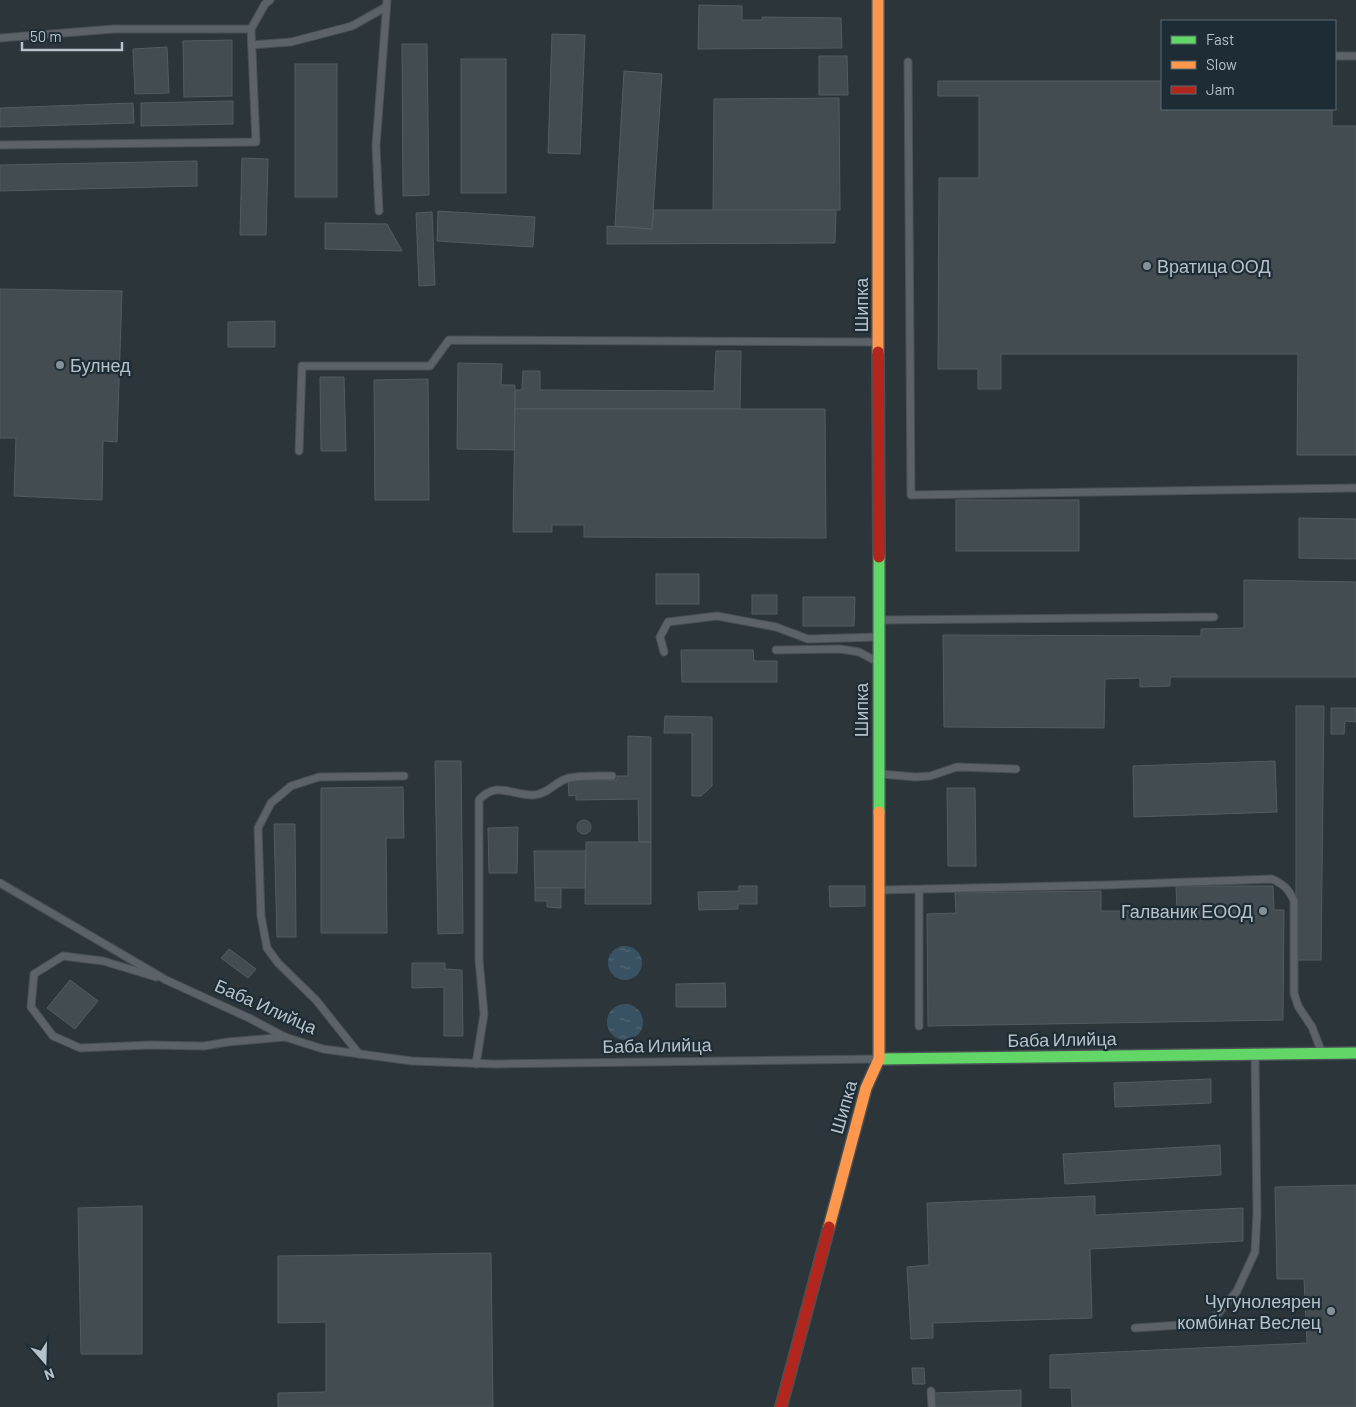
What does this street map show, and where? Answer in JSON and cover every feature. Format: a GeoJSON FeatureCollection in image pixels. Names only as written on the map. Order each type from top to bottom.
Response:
{"type":"FeatureCollection","features":[{"type":"Feature","properties":{"kind":"street","name":"Шипка"},"geometry":{"type":"LineString","coordinates":[[781,1407],[866,1088],[878,1059],[878,0]]}},
{"type":"Feature","properties":{"kind":"street","name":"Баба Илийца"},"geometry":{"type":"LineString","coordinates":[[878,1059],[1356,1053]]}},
{"type":"Feature","properties":{"kind":"lane"},"geometry":{"type":"LineString","coordinates":[[0,145],[256,142],[251,29],[265,4],[270,0]]}},
{"type":"Feature","properties":{"kind":"lane"},"geometry":{"type":"LineString","coordinates":[[252,45],[291,42],[352,26],[387,4]]}},
{"type":"Feature","properties":{"kind":"lane"},"geometry":{"type":"LineString","coordinates":[[379,212],[376,146],[387,4]]}},
{"type":"Feature","properties":{"kind":"lane"},"geometry":{"type":"LineString","coordinates":[[0,38],[114,29],[251,29]]}},
{"type":"Feature","properties":{"kind":"lane"},"geometry":{"type":"LineString","coordinates":[[1336,56],[1356,56]]}},
{"type":"Feature","properties":{"kind":"lane"},"geometry":{"type":"LineString","coordinates":[[908,62],[911,495],[1356,488]]}},
{"type":"Feature","properties":{"kind":"lane"},"geometry":{"type":"LineString","coordinates":[[299,451],[302,366],[430,366],[449,340],[878,342]]}},
{"type":"Feature","properties":{"kind":"lane"},"geometry":{"type":"LineString","coordinates":[[664,652],[660,637],[668,622],[717,616],[776,627],[808,639],[879,637]]}},
{"type":"Feature","properties":{"kind":"lane"},"geometry":{"type":"LineString","coordinates":[[879,620],[1214,618]]}},
{"type":"Feature","properties":{"kind":"lane"},"geometry":{"type":"LineString","coordinates":[[776,650],[840,649],[859,652],[878,662]]}},
{"type":"Feature","properties":{"kind":"lane"},"geometry":{"type":"LineString","coordinates":[[878,774],[922,777],[957,767],[1016,769]]}},
{"type":"Feature","properties":{"kind":"lane"},"geometry":{"type":"LineString","coordinates":[[359,1054],[316,1000],[278,963],[267,948],[261,916],[258,828],[271,804],[291,786],[319,777],[404,776]]}},
{"type":"Feature","properties":{"kind":"lane"},"geometry":{"type":"LineString","coordinates":[[476,1064],[484,1014],[479,960],[479,800],[485,794],[495,790],[533,795],[547,792],[557,783],[568,778],[612,776]]}},
{"type":"Feature","properties":{"kind":"lane"},"geometry":{"type":"LineString","coordinates":[[878,890],[1272,879],[1290,891],[1294,901],[1294,993],[1298,1006],[1312,1027],[1322,1053]]}},
{"type":"Feature","properties":{"kind":"lane","name":"Баба Илийца"},"geometry":{"type":"LineString","coordinates":[[0,883],[166,980],[286,1037],[323,1050],[412,1061],[476,1064],[878,1059]]}},
{"type":"Feature","properties":{"kind":"lane"},"geometry":{"type":"LineString","coordinates":[[919,890],[919,1026]]}},
{"type":"Feature","properties":{"kind":"lane"},"geometry":{"type":"LineString","coordinates":[[166,980],[103,961],[63,956],[34,974],[31,1007],[53,1036],[80,1048],[150,1045],[204,1046],[286,1037]]}},
{"type":"Feature","properties":{"kind":"lane"},"geometry":{"type":"LineString","coordinates":[[1135,1328],[1210,1323],[1237,1291],[1248,1268],[1254,1252],[1257,1213],[1255,1054]]}},
{"type":"Feature","properties":{"kind":"lane"},"geometry":{"type":"LineString","coordinates":[[931,1391],[932,1407]]}},
{"type":"Feature","properties":{"kind":"water"},"geometry":{"type":"Polygon","coordinates":[[[625,946],[632,947],[637,951],[641,956],[641,970],[637,975],[632,979],[625,980],[618,979],[613,975],[609,970],[608,963],[609,956],[613,951],[618,947],[625,946]]]}},
{"type":"Feature","properties":{"kind":"water"},"geometry":{"type":"Polygon","coordinates":[[[625,1004],[637,1010],[643,1022],[637,1034],[625,1040],[613,1034],[607,1022],[613,1010],[625,1004]]]}},
{"type":"Feature","properties":{"kind":"building"},"geometry":{"type":"Polygon","coordinates":[[[699,5],[742,6],[742,20],[762,20],[762,17],[841,18],[842,48],[698,49],[699,5]]]}},
{"type":"Feature","properties":{"kind":"building"},"geometry":{"type":"Polygon","coordinates":[[[552,34],[585,35],[580,154],[548,153],[552,34]]]}},
{"type":"Feature","properties":{"kind":"building"},"geometry":{"type":"Polygon","coordinates":[[[232,40],[232,96],[184,97],[183,41],[232,40]]]}},
{"type":"Feature","properties":{"kind":"building"},"geometry":{"type":"Polygon","coordinates":[[[402,44],[427,44],[429,195],[403,196],[402,44]]]}},
{"type":"Feature","properties":{"kind":"building"},"geometry":{"type":"Polygon","coordinates":[[[167,47],[169,93],[135,94],[133,49],[167,47]]]}},
{"type":"Feature","properties":{"kind":"building"},"geometry":{"type":"Polygon","coordinates":[[[819,56],[847,56],[848,95],[819,95],[819,56]]]}},
{"type":"Feature","properties":{"kind":"building"},"geometry":{"type":"Polygon","coordinates":[[[461,59],[506,59],[506,193],[461,193],[461,59]]]}},
{"type":"Feature","properties":{"kind":"building"},"geometry":{"type":"Polygon","coordinates":[[[295,64],[337,64],[337,197],[295,197],[295,64]]]}},
{"type":"Feature","properties":{"kind":"building"},"geometry":{"type":"Polygon","coordinates":[[[624,71],[662,74],[652,229],[615,226],[624,71]]]}},
{"type":"Feature","properties":{"kind":"building","name":"Вратица ООД"},"geometry":{"type":"Polygon","coordinates":[[[938,81],[1161,81],[1161,110],[1332,110],[1332,126],[1356,126],[1356,455],[1297,455],[1298,354],[1001,354],[1001,389],[978,389],[978,369],[938,369],[939,178],[979,178],[979,96],[938,96],[938,81]]]}},
{"type":"Feature","properties":{"kind":"building"},"geometry":{"type":"Polygon","coordinates":[[[839,98],[840,210],[713,211],[714,99],[839,98]]]}},
{"type":"Feature","properties":{"kind":"building"},"geometry":{"type":"Polygon","coordinates":[[[233,101],[233,124],[141,126],[141,103],[233,101]]]}},
{"type":"Feature","properties":{"kind":"building"},"geometry":{"type":"Polygon","coordinates":[[[133,103],[134,123],[0,127],[0,108],[133,103]]]}},
{"type":"Feature","properties":{"kind":"building"},"geometry":{"type":"Polygon","coordinates":[[[242,158],[268,159],[266,235],[240,235],[242,158]]]}},
{"type":"Feature","properties":{"kind":"building"},"geometry":{"type":"Polygon","coordinates":[[[197,161],[197,186],[0,191],[0,165],[197,161]]]}},
{"type":"Feature","properties":{"kind":"building"},"geometry":{"type":"Polygon","coordinates":[[[654,210],[836,210],[835,243],[607,244],[607,226],[652,229],[654,210]]]}},
{"type":"Feature","properties":{"kind":"building"},"geometry":{"type":"Polygon","coordinates":[[[438,211],[535,217],[533,247],[437,241],[438,211]]]}},
{"type":"Feature","properties":{"kind":"building"},"geometry":{"type":"Polygon","coordinates":[[[432,212],[435,285],[419,286],[416,213],[432,212]]]}},
{"type":"Feature","properties":{"kind":"building"},"geometry":{"type":"Polygon","coordinates":[[[325,223],[387,224],[402,251],[325,249],[325,223]]]}},
{"type":"Feature","properties":{"kind":"building","name":"Булнед"},"geometry":{"type":"Polygon","coordinates":[[[0,289],[122,291],[117,442],[103,441],[102,500],[14,496],[16,438],[0,438],[0,289]]]}},
{"type":"Feature","properties":{"kind":"building"},"geometry":{"type":"Polygon","coordinates":[[[275,321],[275,347],[228,347],[228,322],[275,321]]]}},
{"type":"Feature","properties":{"kind":"building"},"geometry":{"type":"Polygon","coordinates":[[[716,351],[741,351],[740,409],[515,409],[515,390],[522,390],[523,371],[540,371],[540,390],[714,391],[716,351]]]}},
{"type":"Feature","properties":{"kind":"building"},"geometry":{"type":"Polygon","coordinates":[[[458,363],[502,364],[501,385],[515,385],[514,450],[457,449],[458,363]]]}},
{"type":"Feature","properties":{"kind":"building"},"geometry":{"type":"Polygon","coordinates":[[[320,377],[344,377],[346,451],[321,451],[320,377]]]}},
{"type":"Feature","properties":{"kind":"building"},"geometry":{"type":"Polygon","coordinates":[[[428,379],[429,500],[375,500],[374,380],[428,379]]]}},
{"type":"Feature","properties":{"kind":"building"},"geometry":{"type":"Polygon","coordinates":[[[515,409],[825,409],[826,538],[584,537],[584,525],[552,525],[552,532],[513,532],[515,409]]]}},
{"type":"Feature","properties":{"kind":"building"},"geometry":{"type":"Polygon","coordinates":[[[956,500],[1079,500],[1079,551],[956,551],[956,500]]]}},
{"type":"Feature","properties":{"kind":"building"},"geometry":{"type":"Polygon","coordinates":[[[1299,518],[1356,519],[1356,559],[1299,558],[1299,518]]]}},
{"type":"Feature","properties":{"kind":"building"},"geometry":{"type":"Polygon","coordinates":[[[656,574],[699,574],[699,604],[656,604],[656,574]]]}},
{"type":"Feature","properties":{"kind":"building"},"geometry":{"type":"Polygon","coordinates":[[[1244,580],[1356,582],[1356,677],[1170,677],[1170,686],[1140,687],[1140,678],[1105,679],[1104,728],[944,727],[943,635],[1201,636],[1201,629],[1244,628],[1244,580]]]}},
{"type":"Feature","properties":{"kind":"building"},"geometry":{"type":"Polygon","coordinates":[[[752,595],[777,595],[777,614],[752,614],[752,595]]]}},
{"type":"Feature","properties":{"kind":"building"},"geometry":{"type":"Polygon","coordinates":[[[803,597],[855,597],[854,626],[803,626],[803,597]]]}},
{"type":"Feature","properties":{"kind":"building"},"geometry":{"type":"Polygon","coordinates":[[[681,650],[753,650],[754,661],[777,661],[777,682],[682,682],[681,650]]]}},
{"type":"Feature","properties":{"kind":"building"},"geometry":{"type":"Polygon","coordinates":[[[1296,706],[1324,706],[1321,960],[1296,960],[1296,706]]]}},
{"type":"Feature","properties":{"kind":"building"},"geometry":{"type":"Polygon","coordinates":[[[1331,708],[1356,708],[1356,722],[1345,721],[1344,734],[1331,734],[1331,708]]]}},
{"type":"Feature","properties":{"kind":"building"},"geometry":{"type":"Polygon","coordinates":[[[665,716],[712,717],[712,786],[701,796],[692,796],[692,733],[664,733],[665,716]]]}},
{"type":"Feature","properties":{"kind":"building"},"geometry":{"type":"Polygon","coordinates":[[[628,736],[651,737],[651,842],[639,842],[638,799],[576,800],[576,795],[569,796],[568,780],[617,780],[617,776],[628,776],[628,736]]]}},
{"type":"Feature","properties":{"kind":"building"},"geometry":{"type":"Polygon","coordinates":[[[435,761],[461,761],[463,933],[438,934],[435,761]]]}},
{"type":"Feature","properties":{"kind":"building"},"geometry":{"type":"Polygon","coordinates":[[[1275,761],[1277,812],[1134,817],[1133,766],[1275,761]]]}},
{"type":"Feature","properties":{"kind":"building"},"geometry":{"type":"Polygon","coordinates":[[[403,787],[404,838],[386,838],[387,933],[321,933],[321,788],[403,787]]]}},
{"type":"Feature","properties":{"kind":"building"},"geometry":{"type":"Polygon","coordinates":[[[947,788],[975,788],[976,866],[948,866],[947,788]]]}},
{"type":"Feature","properties":{"kind":"building"},"geometry":{"type":"Polygon","coordinates":[[[581,820],[587,820],[591,827],[587,834],[581,834],[577,830],[577,824],[581,820]]]}},
{"type":"Feature","properties":{"kind":"building"},"geometry":{"type":"Polygon","coordinates":[[[274,824],[295,824],[296,937],[277,937],[274,824]]]}},
{"type":"Feature","properties":{"kind":"building"},"geometry":{"type":"Polygon","coordinates":[[[518,827],[517,873],[489,873],[488,828],[518,827]]]}},
{"type":"Feature","properties":{"kind":"building"},"geometry":{"type":"Polygon","coordinates":[[[586,842],[651,842],[651,904],[585,904],[586,842]]]}},
{"type":"Feature","properties":{"kind":"building"},"geometry":{"type":"Polygon","coordinates":[[[534,851],[586,851],[585,888],[535,888],[534,851]]]}},
{"type":"Feature","properties":{"kind":"building"},"geometry":{"type":"Polygon","coordinates":[[[739,886],[757,886],[757,904],[738,904],[738,909],[699,910],[698,892],[739,891],[739,886]]]}},
{"type":"Feature","properties":{"kind":"building"},"geometry":{"type":"Polygon","coordinates":[[[829,886],[865,886],[865,906],[830,907],[829,886]]]}},
{"type":"Feature","properties":{"kind":"building"},"geometry":{"type":"Polygon","coordinates":[[[1176,886],[1273,886],[1274,910],[1284,910],[1283,1020],[928,1026],[927,914],[956,913],[955,893],[1101,891],[1101,911],[1177,911],[1176,886]]]}},
{"type":"Feature","properties":{"kind":"building"},"geometry":{"type":"Polygon","coordinates":[[[535,888],[561,888],[561,908],[547,907],[547,901],[535,901],[535,888]]]}},
{"type":"Feature","properties":{"kind":"building"},"geometry":{"type":"Polygon","coordinates":[[[229,949],[256,969],[248,978],[221,958],[229,949]]]}},
{"type":"Feature","properties":{"kind":"building"},"geometry":{"type":"Polygon","coordinates":[[[412,963],[445,963],[445,969],[462,970],[463,1036],[444,1036],[444,987],[412,988],[412,963]]]}},
{"type":"Feature","properties":{"kind":"building"},"geometry":{"type":"Polygon","coordinates":[[[70,980],[98,1001],[75,1029],[47,1008],[70,980]]]}},
{"type":"Feature","properties":{"kind":"building"},"geometry":{"type":"Polygon","coordinates":[[[725,983],[726,1007],[676,1007],[676,984],[725,983]]]}},
{"type":"Feature","properties":{"kind":"building"},"geometry":{"type":"Polygon","coordinates":[[[1211,1079],[1211,1103],[1115,1107],[1114,1083],[1211,1079]]]}},
{"type":"Feature","properties":{"kind":"building"},"geometry":{"type":"Polygon","coordinates":[[[1220,1145],[1221,1175],[1065,1184],[1063,1154],[1220,1145]]]}},
{"type":"Feature","properties":{"kind":"building","name":"Чугунолеярен комбинат Веслец"},"geometry":{"type":"Polygon","coordinates":[[[1356,1185],[1356,1407],[1072,1407],[1071,1388],[1050,1388],[1050,1355],[1307,1343],[1304,1279],[1277,1279],[1275,1187],[1356,1185]]]}},
{"type":"Feature","properties":{"kind":"building"},"geometry":{"type":"Polygon","coordinates":[[[1095,1196],[1095,1215],[1243,1208],[1243,1241],[1090,1249],[1092,1318],[933,1323],[933,1338],[911,1339],[907,1267],[929,1265],[927,1203],[1095,1196]]]}},
{"type":"Feature","properties":{"kind":"building"},"geometry":{"type":"Polygon","coordinates":[[[142,1206],[142,1354],[81,1354],[78,1208],[142,1206]]]}},
{"type":"Feature","properties":{"kind":"building"},"geometry":{"type":"Polygon","coordinates":[[[491,1253],[493,1407],[278,1407],[278,1393],[326,1392],[326,1322],[278,1323],[278,1256],[491,1253]]]}},
{"type":"Feature","properties":{"kind":"building"},"geometry":{"type":"Polygon","coordinates":[[[912,1368],[924,1368],[925,1384],[913,1384],[912,1368]]]}},
{"type":"Feature","properties":{"kind":"building"},"geometry":{"type":"Polygon","coordinates":[[[1021,1390],[1021,1407],[935,1407],[935,1393],[1021,1390]]]}},
{"type":"Feature","properties":{"kind":"traffic: fast"},"geometry":{"type":"LineString","coordinates":[[879,557],[879,812]]}},
{"type":"Feature","properties":{"kind":"traffic: fast"},"geometry":{"type":"LineString","coordinates":[[879,1059],[1356,1053]]}},
{"type":"Feature","properties":{"kind":"traffic: slow"},"geometry":{"type":"LineString","coordinates":[[878,0],[878,352]]}},
{"type":"Feature","properties":{"kind":"traffic: slow"},"geometry":{"type":"LineString","coordinates":[[829,1227],[866,1088],[879,1059],[879,812]]}},
{"type":"Feature","properties":{"kind":"traffic: jam"},"geometry":{"type":"LineString","coordinates":[[878,352],[879,557]]}},
{"type":"Feature","properties":{"kind":"traffic: jam"},"geometry":{"type":"LineString","coordinates":[[781,1407],[829,1227]]}},
{"type":"Feature","properties":{"kind":"place","name":"Вратица ООД"},"geometry":{"type":"Point","coordinates":[1147,266]}},
{"type":"Feature","properties":{"kind":"place","name":"Булнед"},"geometry":{"type":"Point","coordinates":[60,365]}},
{"type":"Feature","properties":{"kind":"place","name":"Галваник ЕООД"},"geometry":{"type":"Point","coordinates":[1263,911]}},
{"type":"Feature","properties":{"kind":"place","name":"Чугунолеярен комбинат Веслец"},"geometry":{"type":"Point","coordinates":[1331,1311]}}]}
